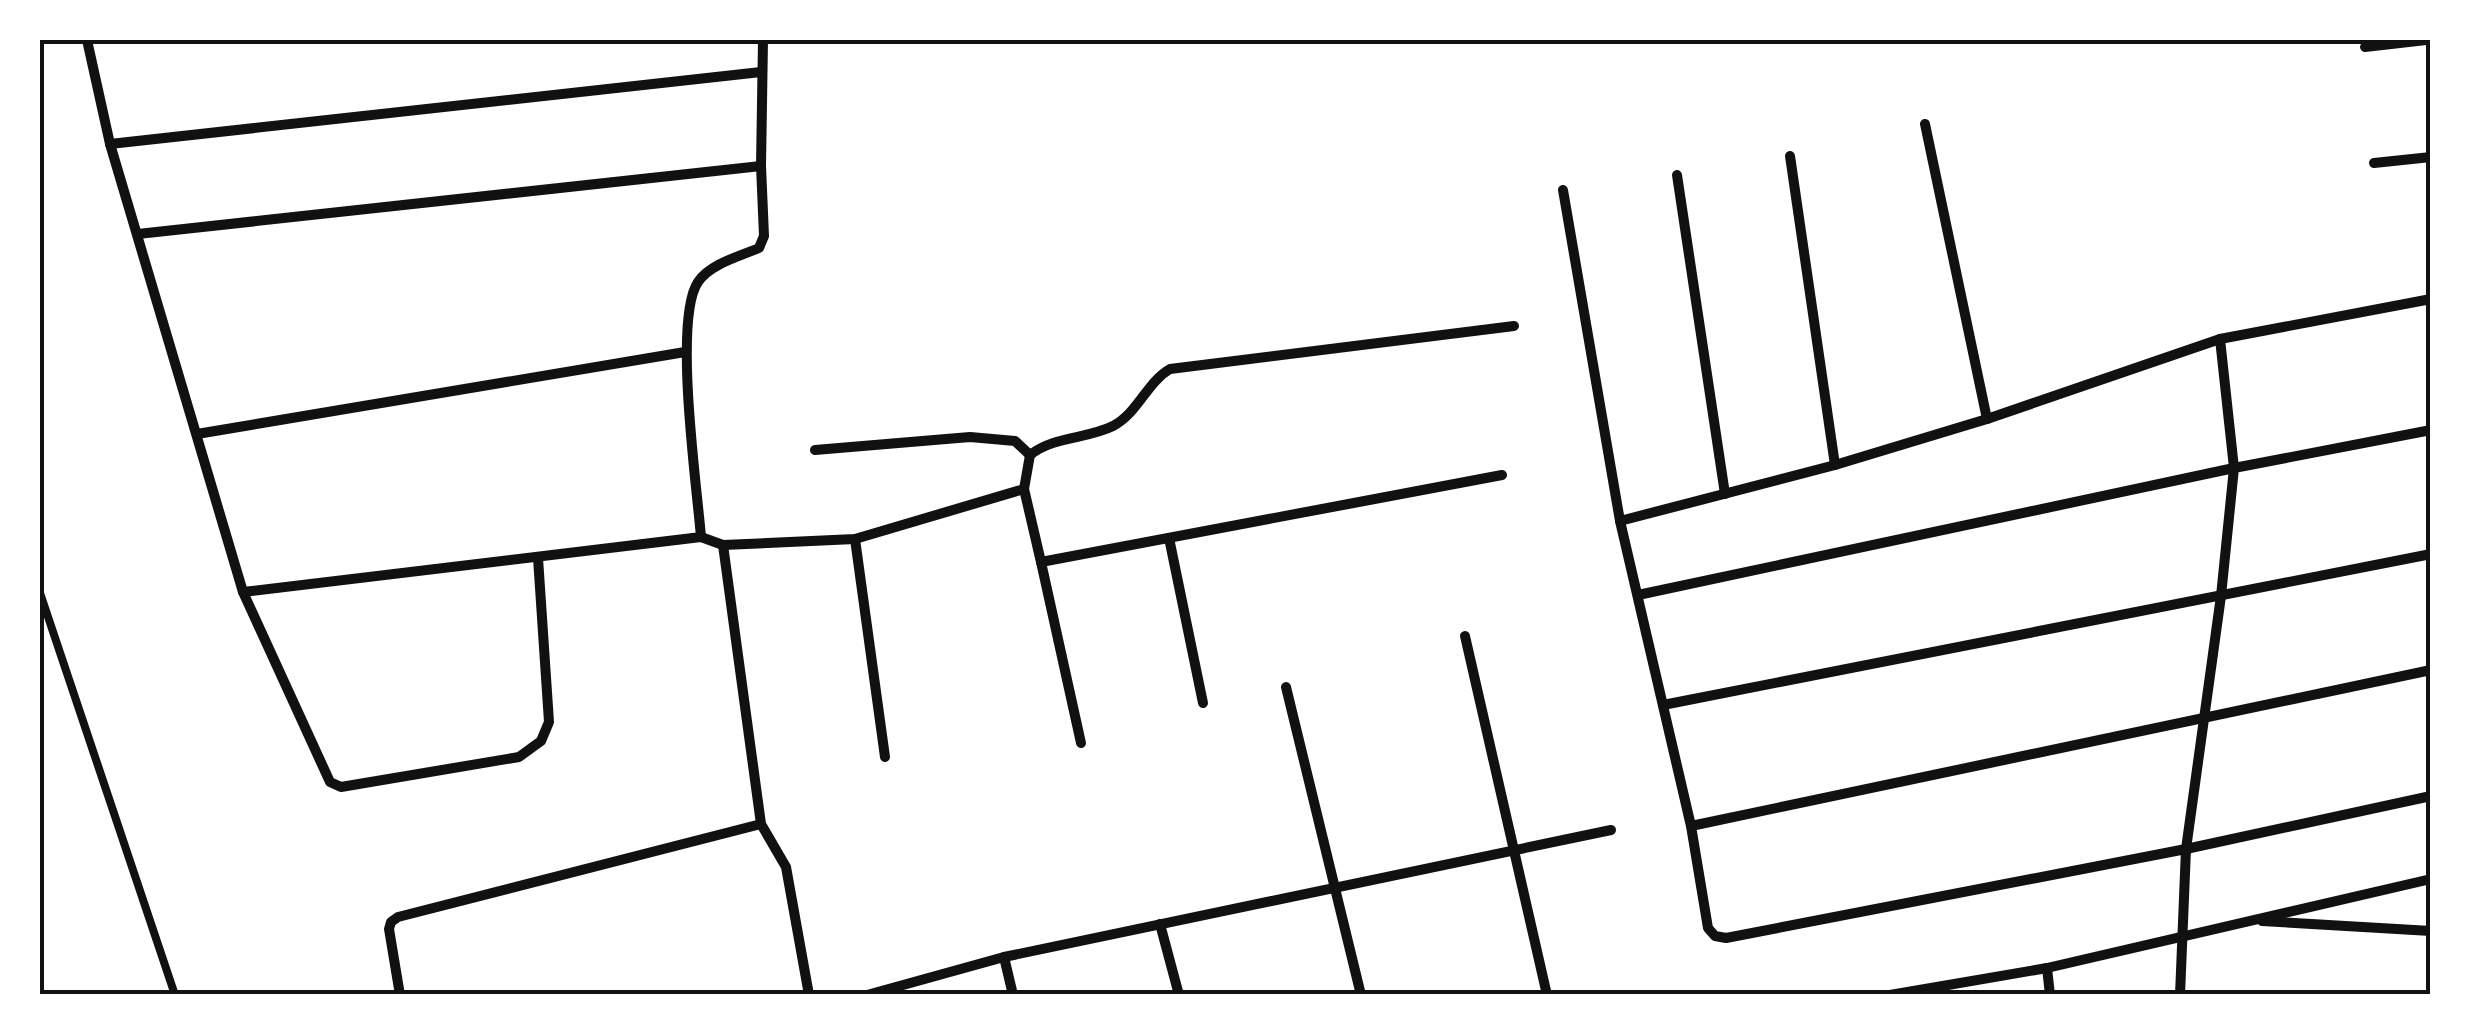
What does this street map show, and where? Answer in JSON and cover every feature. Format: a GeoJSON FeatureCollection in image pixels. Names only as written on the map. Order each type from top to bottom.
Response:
{"type":"FeatureCollection","features":[{"type":"Feature","properties":{"kind":"street"},"geometry":{"type":"LineString","coordinates":[[86,40],[110,144],[243,592],[330,782],[341,786],[520,757],[541,742],[549,722],[538,558]]}},
{"type":"Feature","properties":{"kind":"street"},"geometry":{"type":"LineString","coordinates":[[701,537],[685,352],[697,283],[708,271],[759,248],[764,236],[763,40]]}},
{"type":"Feature","properties":{"kind":"street"},"geometry":{"type":"LineString","coordinates":[[2365,47],[2426,40]]}},
{"type":"Feature","properties":{"kind":"street"},"geometry":{"type":"LineString","coordinates":[[110,144],[761,72]]}},
{"type":"Feature","properties":{"kind":"street"},"geometry":{"type":"LineString","coordinates":[[1925,124],[1987,419]]}},
{"type":"Feature","properties":{"kind":"street"},"geometry":{"type":"LineString","coordinates":[[1790,156],[1835,465]]}},
{"type":"Feature","properties":{"kind":"street"},"geometry":{"type":"LineString","coordinates":[[2374,163],[2431,157]]}},
{"type":"Feature","properties":{"kind":"street"},"geometry":{"type":"LineString","coordinates":[[138,234],[761,166]]}},
{"type":"Feature","properties":{"kind":"street"},"geometry":{"type":"LineString","coordinates":[[1677,175],[1725,494]]}},
{"type":"Feature","properties":{"kind":"street"},"geometry":{"type":"LineString","coordinates":[[1563,190],[1620,521],[1690,826],[1708,928],[1716,936],[1726,938],[2186,849],[2431,796]]}},
{"type":"Feature","properties":{"kind":"street"},"geometry":{"type":"LineString","coordinates":[[1620,521],[1835,465],[1987,419],[2220,339],[2431,299]]}},
{"type":"Feature","properties":{"kind":"street"},"geometry":{"type":"LineString","coordinates":[[1082,744],[1024,489],[1030,455],[1040,447],[1113,426],[1127,415],[1160,374],[1170,369],[1514,326]]}},
{"type":"Feature","properties":{"kind":"street"},"geometry":{"type":"LineString","coordinates":[[2180,995],[2186,849],[2222,596],[2234,468],[2220,339]]}},
{"type":"Feature","properties":{"kind":"street"},"geometry":{"type":"LineString","coordinates":[[197,434],[685,352]]}},
{"type":"Feature","properties":{"kind":"street"},"geometry":{"type":"LineString","coordinates":[[1638,595],[2431,430]]}},
{"type":"Feature","properties":{"kind":"street"},"geometry":{"type":"LineString","coordinates":[[815,450],[970,436],[1015,440],[1030,455]]}},
{"type":"Feature","properties":{"kind":"street"},"geometry":{"type":"LineString","coordinates":[[1041,562],[1502,476]]}},
{"type":"Feature","properties":{"kind":"street"},"geometry":{"type":"LineString","coordinates":[[243,592],[701,537],[723,545],[855,539],[1024,489]]}},
{"type":"Feature","properties":{"kind":"street"},"geometry":{"type":"LineString","coordinates":[[1169,538],[1203,703]]}},
{"type":"Feature","properties":{"kind":"street"},"geometry":{"type":"LineString","coordinates":[[855,539],[885,757]]}},
{"type":"Feature","properties":{"kind":"street"},"geometry":{"type":"LineString","coordinates":[[723,545],[761,824],[786,867],[810,995]]}},
{"type":"Feature","properties":{"kind":"street"},"geometry":{"type":"LineString","coordinates":[[1662,705],[2431,554]]}},
{"type":"Feature","properties":{"kind":"street"},"geometry":{"type":"LineString","coordinates":[[1465,636],[1547,995]]}},
{"type":"Feature","properties":{"kind":"street"},"geometry":{"type":"LineString","coordinates":[[1690,826],[2431,670]]}},
{"type":"Feature","properties":{"kind":"street"},"geometry":{"type":"LineString","coordinates":[[1286,688],[1361,995]]}},
{"type":"Feature","properties":{"kind":"street"},"geometry":{"type":"LineString","coordinates":[[400,995],[389,930],[398,917],[761,824]]}},
{"type":"Feature","properties":{"kind":"street"},"geometry":{"type":"LineString","coordinates":[[868,995],[1004,958],[1611,830]]}},
{"type":"Feature","properties":{"kind":"street"},"geometry":{"type":"LineString","coordinates":[[1890,995],[2047,968],[2431,879]]}},
{"type":"Feature","properties":{"kind":"street"},"geometry":{"type":"LineString","coordinates":[[2249,920],[2431,931]]}},
{"type":"Feature","properties":{"kind":"street"},"geometry":{"type":"LineString","coordinates":[[1160,924],[1178,995]]}},
{"type":"Feature","properties":{"kind":"street"},"geometry":{"type":"LineString","coordinates":[[1004,958],[1013,995]]}},
{"type":"Feature","properties":{"kind":"street"},"geometry":{"type":"LineString","coordinates":[[2047,968],[2050,995]]}},
{"type":"Feature","properties":{"kind":"lane"},"geometry":{"type":"LineString","coordinates":[[40,593],[175,995]]}}]}
